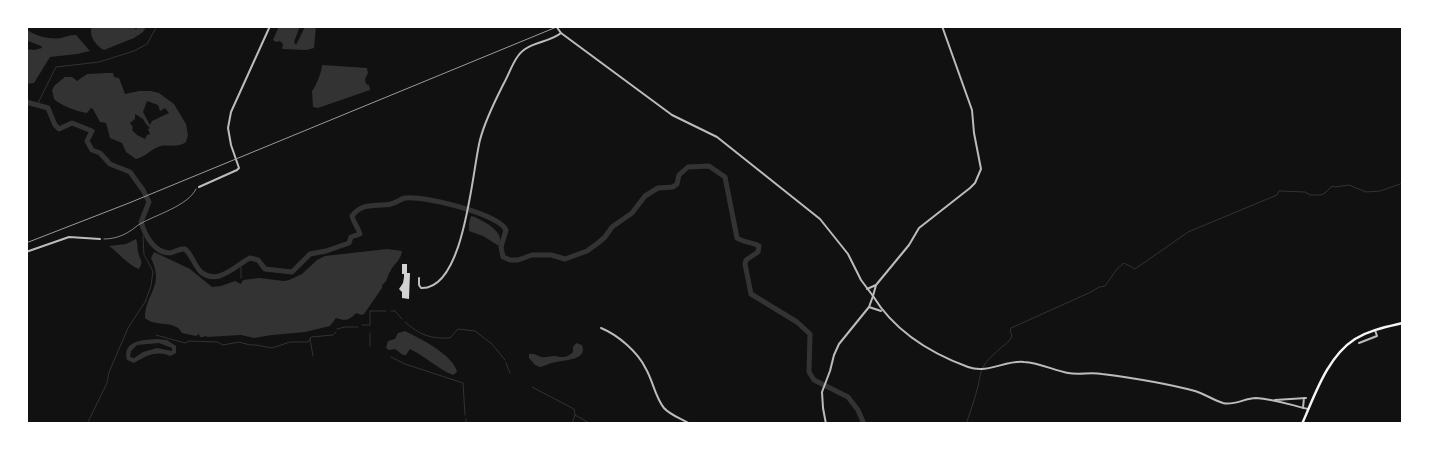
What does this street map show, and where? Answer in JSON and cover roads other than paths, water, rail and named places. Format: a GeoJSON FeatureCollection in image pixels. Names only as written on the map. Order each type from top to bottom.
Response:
{"type":"FeatureCollection","features":[{"type":"Feature","properties":{"kind":"main road"},"geometry":{"type":"LineString","coordinates":[[1302,423],[1328,368],[1340,352],[1355,339],[1375,330],[1403,323]]}},
{"type":"Feature","properties":{"kind":"street"},"geometry":{"type":"LineString","coordinates":[[199,186],[239,168],[231,145],[228,128],[231,112],[270,26]]}},
{"type":"Feature","properties":{"kind":"street"},"geometry":{"type":"LineString","coordinates":[[556,26],[561,33],[672,115],[717,138],[820,219],[848,254],[867,289],[882,311],[903,333],[916,342],[959,363],[980,369],[1024,362],[1045,365],[1071,374],[1098,373],[1167,384],[1202,393],[1228,403],[1253,398],[1272,400],[1308,409]]}},
{"type":"Feature","properties":{"kind":"street"},"geometry":{"type":"LineString","coordinates":[[826,424],[822,392],[839,344],[869,307],[876,285],[909,246],[919,228],[970,188],[980,173],[971,105],[942,26]]}},
{"type":"Feature","properties":{"kind":"street"},"geometry":{"type":"LineString","coordinates":[[419,278],[418,285],[424,288],[441,279],[454,258],[466,219],[483,129],[517,57],[523,50],[561,33]]}},
{"type":"Feature","properties":{"kind":"street"},"geometry":{"type":"LineString","coordinates":[[26,252],[69,237],[100,239]]}},
{"type":"Feature","properties":{"kind":"street"},"geometry":{"type":"LineString","coordinates":[[867,289],[876,285]]}},
{"type":"Feature","properties":{"kind":"street"},"geometry":{"type":"LineString","coordinates":[[869,307],[882,311]]}},
{"type":"Feature","properties":{"kind":"street"},"geometry":{"type":"LineString","coordinates":[[601,328],[639,357],[647,369],[663,406],[690,424]]}},
{"type":"Feature","properties":{"kind":"street"},"geometry":{"type":"LineString","coordinates":[[1359,343],[1377,336],[1375,330]]}},
{"type":"Feature","properties":{"kind":"street"},"geometry":{"type":"LineString","coordinates":[[1272,400],[1305,398],[1303,408]]}},
{"type":"Feature","properties":{"kind":"street"},"geometry":{"type":"LineString","coordinates":[[1302,423],[1306,424]]}},
{"type":"Feature","properties":{"kind":"waterway"},"geometry":{"type":"LineString","coordinates":[[37,105],[56,67],[99,62],[134,51],[147,44],[157,26]]}},
{"type":"Feature","properties":{"kind":"waterway"},"geometry":{"type":"LineString","coordinates":[[26,102],[48,108],[55,125],[59,129],[72,123],[92,131],[87,141],[92,150],[100,153],[110,164],[130,172],[143,190],[149,202],[141,222],[155,247],[170,253],[185,249],[201,272],[207,276],[214,277],[227,273],[250,258],[258,260],[265,269],[292,272],[310,254],[349,243],[351,237],[360,234],[352,216],[360,209],[369,206],[391,204],[405,198],[427,199],[460,207],[490,218],[506,230],[501,247],[503,257],[510,260],[518,260],[532,255],[551,255],[565,259],[587,251],[598,243],[612,227],[632,213],[645,196],[658,188],[673,187],[677,184],[679,175],[688,167],[709,166],[725,177],[737,238],[759,246],[758,252],[746,260],[745,264],[751,294],[797,322],[810,334],[809,372],[814,380],[848,397],[858,410],[864,424]]}},
{"type":"Feature","properties":{"kind":"waterway"},"geometry":{"type":"LineString","coordinates":[[966,424],[983,367],[1010,340],[1012,336],[1011,328],[1099,287],[1105,286],[1117,269],[1124,263],[1135,269],[1188,232],[1277,195],[1279,191],[1321,195],[1332,186],[1349,185],[1366,192],[1380,191],[1403,183]]}},
{"type":"Feature","properties":{"kind":"waterway"},"geometry":{"type":"LineString","coordinates":[[87,424],[107,383],[109,372],[128,328],[145,302],[151,286],[153,271],[144,255],[143,237],[145,234]]}},
{"type":"Feature","properties":{"kind":"waterway"},"geometry":{"type":"LineString","coordinates":[[239,265],[241,268],[241,278]]}},
{"type":"Feature","properties":{"kind":"waterway"},"geometry":{"type":"LineString","coordinates":[[362,325],[370,325],[370,311],[386,311]]}},
{"type":"Feature","properties":{"kind":"waterway"},"geometry":{"type":"LineString","coordinates":[[391,311],[395,311],[402,319]]}},
{"type":"Feature","properties":{"kind":"waterway"},"geometry":{"type":"LineString","coordinates":[[405,322],[421,333],[437,338],[450,338],[458,329],[475,331],[492,344],[505,360]]}},
{"type":"Feature","properties":{"kind":"waterway"},"geometry":{"type":"LineString","coordinates":[[337,329],[358,327]]}},
{"type":"Feature","properties":{"kind":"waterway"},"geometry":{"type":"LineString","coordinates":[[156,335],[185,343],[189,341],[217,342],[223,345],[239,342],[272,348],[290,342],[308,342],[311,337],[333,335],[336,332]]}},
{"type":"Feature","properties":{"kind":"waterway"},"geometry":{"type":"LineString","coordinates":[[370,333],[370,346]]}},
{"type":"Feature","properties":{"kind":"waterway"},"geometry":{"type":"LineString","coordinates":[[310,339],[313,356]]}},
{"type":"Feature","properties":{"kind":"waterway"},"geometry":{"type":"LineString","coordinates":[[391,357],[405,364],[463,383],[465,415]]}},
{"type":"Feature","properties":{"kind":"waterway"},"geometry":{"type":"LineString","coordinates":[[506,363],[510,373]]}},
{"type":"Feature","properties":{"kind":"waterway"},"geometry":{"type":"LineString","coordinates":[[532,387],[574,409],[575,415],[591,424]]}},
{"type":"Feature","properties":{"kind":"waterway"},"geometry":{"type":"LineString","coordinates":[[572,424],[575,415]]}},
{"type":"Feature","properties":{"kind":"waterway"},"geometry":{"type":"LineString","coordinates":[[466,419],[466,424]]}},
{"type":"Feature","properties":{"kind":"railway"},"geometry":{"type":"LineString","coordinates":[[26,243],[129,203],[559,26]]}}]}
